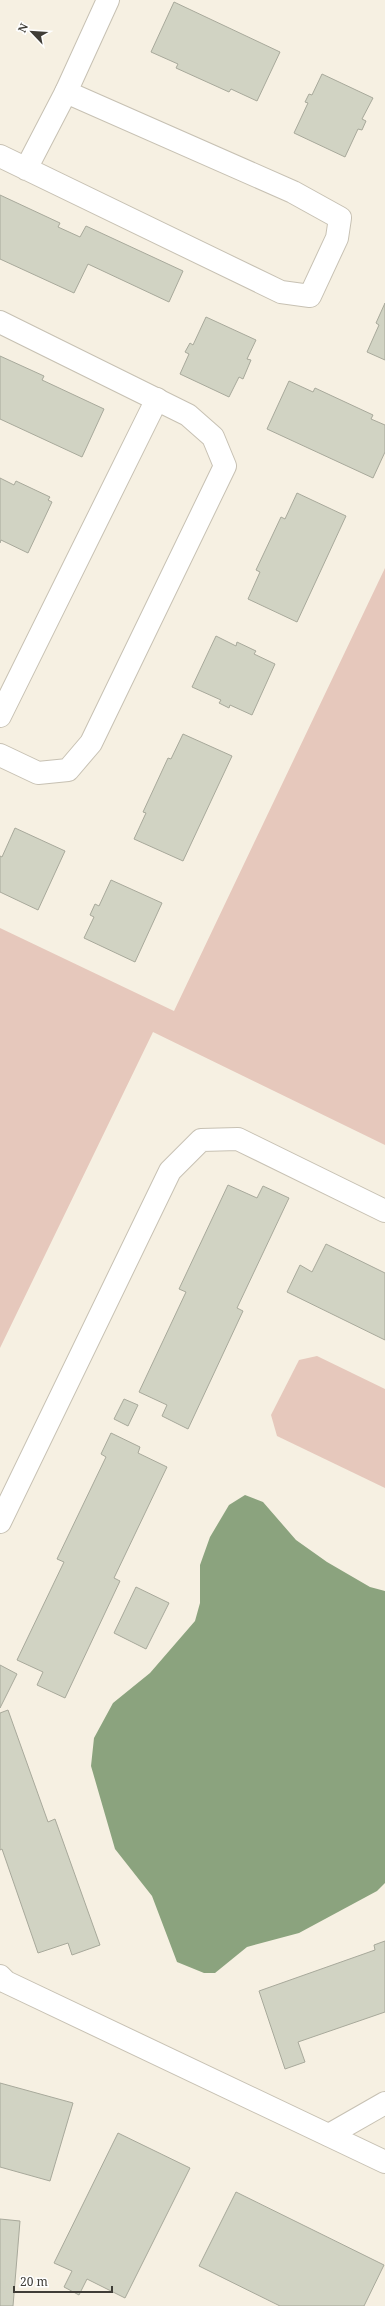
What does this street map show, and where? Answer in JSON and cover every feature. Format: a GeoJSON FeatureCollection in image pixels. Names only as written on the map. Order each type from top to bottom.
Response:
{"type":"FeatureCollection","features":[{"type":"Feature","properties":{"kind":"lane"},"geometry":{"type":"LineString","coordinates":[[26,168],[66,92],[108,0]]}},
{"type":"Feature","properties":{"kind":"lane"},"geometry":{"type":"LineString","coordinates":[[0,156],[282,292],[310,296],[337,238],[340,218],[293,192],[66,92]]}},
{"type":"Feature","properties":{"kind":"lane"},"geometry":{"type":"LineString","coordinates":[[0,322],[188,415],[213,437],[225,466],[91,743],[68,770],[38,773],[0,755]]}},
{"type":"Feature","properties":{"kind":"lane"},"geometry":{"type":"LineString","coordinates":[[0,716],[156,400]]}},
{"type":"Feature","properties":{"kind":"lane"},"geometry":{"type":"LineString","coordinates":[[0,1522],[170,1171],[200,1140],[238,1139],[385,1211]]}},
{"type":"Feature","properties":{"kind":"lane"},"geometry":{"type":"LineString","coordinates":[[0,1976],[6,1982],[385,2162]]}},
{"type":"Feature","properties":{"kind":"lane"},"geometry":{"type":"LineString","coordinates":[[329,2135],[385,2103]]}},
{"type":"Feature","properties":{"kind":"shaded area"},"geometry":{"type":"Polygon","coordinates":[[[385,568],[385,1145],[153,1032],[0,1348],[0,928],[174,1011],[385,568]]]}},
{"type":"Feature","properties":{"kind":"shaded area"},"geometry":{"type":"Polygon","coordinates":[[[317,1356],[385,1389],[385,1488],[277,1436],[271,1415],[299,1360],[317,1356]]]}},
{"type":"Feature","properties":{"kind":"shaded area"},"geometry":{"type":"Polygon","coordinates":[[[245,1495],[263,1502],[296,1540],[327,1562],[370,1587],[385,1591],[385,1883],[377,1891],[299,1933],[247,1947],[215,1973],[204,1973],[177,1962],[152,1896],[115,1849],[91,1766],[94,1738],[113,1703],[150,1673],[195,1621],[200,1603],[200,1565],[210,1537],[229,1505],[245,1495]]]}},
{"type":"Feature","properties":{"kind":"building"},"geometry":{"type":"Polygon","coordinates":[[[174,2],[280,52],[257,101],[231,89],[229,92],[176,68],[178,64],[151,52],[174,2]]]}},
{"type":"Feature","properties":{"kind":"building"},"geometry":{"type":"Polygon","coordinates":[[[322,74],[373,98],[362,119],[366,121],[362,130],[358,129],[345,157],[294,133],[308,103],[305,102],[309,94],[312,95],[322,74]]]}},
{"type":"Feature","properties":{"kind":"building"},"geometry":{"type":"Polygon","coordinates":[[[0,195],[60,223],[58,227],[80,237],[86,226],[183,271],[169,302],[88,264],[74,293],[0,259],[0,195]]]}},
{"type":"Feature","properties":{"kind":"building"},"geometry":{"type":"Polygon","coordinates":[[[385,303],[385,360],[367,352],[379,325],[376,323],[385,303]]]}},
{"type":"Feature","properties":{"kind":"building"},"geometry":{"type":"Polygon","coordinates":[[[206,317],[256,340],[247,359],[251,360],[243,379],[239,377],[229,397],[180,374],[189,354],[185,352],[190,343],[193,345],[206,317]]]}},
{"type":"Feature","properties":{"kind":"building"},"geometry":{"type":"Polygon","coordinates":[[[0,356],[44,376],[42,380],[104,409],[82,457],[0,419],[0,356]]]}},
{"type":"Feature","properties":{"kind":"building"},"geometry":{"type":"Polygon","coordinates":[[[289,381],[313,392],[315,388],[373,415],[371,419],[385,425],[385,452],[373,478],[267,429],[289,381]]]}},
{"type":"Feature","properties":{"kind":"building"},"geometry":{"type":"Polygon","coordinates":[[[0,478],[14,485],[16,481],[50,497],[48,500],[52,502],[28,553],[1,540],[0,543],[0,478]]]}},
{"type":"Feature","properties":{"kind":"building"},"geometry":{"type":"Polygon","coordinates":[[[297,493],[346,516],[297,622],[248,599],[260,572],[256,570],[281,517],[285,519],[297,493]]]}},
{"type":"Feature","properties":{"kind":"building"},"geometry":{"type":"Polygon","coordinates":[[[216,636],[236,646],[237,642],[256,651],[254,654],[275,664],[252,715],[230,705],[229,708],[219,703],[221,700],[192,687],[216,636]]]}},
{"type":"Feature","properties":{"kind":"building"},"geometry":{"type":"Polygon","coordinates":[[[183,734],[232,756],[183,861],[134,839],[146,813],[143,812],[168,758],[171,759],[183,734]]]}},
{"type":"Feature","properties":{"kind":"building"},"geometry":{"type":"Polygon","coordinates":[[[15,828],[65,851],[38,910],[0,892],[0,856],[2,857],[15,828]]]}},
{"type":"Feature","properties":{"kind":"building"},"geometry":{"type":"Polygon","coordinates":[[[111,880],[162,903],[135,962],[84,938],[94,917],[90,915],[95,904],[99,906],[111,880]]]}},
{"type":"Feature","properties":{"kind":"building"},"geometry":{"type":"Polygon","coordinates":[[[228,1185],[257,1198],[263,1186],[289,1198],[237,1308],[243,1311],[188,1429],[162,1416],[167,1405],[139,1392],[186,1292],[179,1289],[228,1185]]]}},
{"type":"Feature","properties":{"kind":"building"},"geometry":{"type":"Polygon","coordinates":[[[326,1244],[385,1273],[385,1340],[287,1292],[300,1265],[312,1272],[326,1244]]]}},
{"type":"Feature","properties":{"kind":"building"},"geometry":{"type":"Polygon","coordinates":[[[124,1399],[138,1405],[128,1426],[114,1419],[124,1399]]]}},
{"type":"Feature","properties":{"kind":"building"},"geometry":{"type":"Polygon","coordinates":[[[111,1433],[140,1447],[138,1453],[167,1467],[114,1578],[120,1581],[65,1698],[37,1685],[43,1672],[17,1660],[64,1562],[57,1559],[106,1457],[101,1454],[111,1433]]]}},
{"type":"Feature","properties":{"kind":"building"},"geometry":{"type":"Polygon","coordinates":[[[136,1587],[169,1603],[146,1649],[114,1633],[136,1587]]]}},
{"type":"Feature","properties":{"kind":"building"},"geometry":{"type":"Polygon","coordinates":[[[0,1665],[17,1674],[0,1708],[0,1665]]]}},
{"type":"Feature","properties":{"kind":"building"},"geometry":{"type":"Polygon","coordinates":[[[8,1710],[48,1822],[55,1819],[100,1945],[72,1955],[68,1943],[38,1953],[2,1849],[0,1850],[0,1713],[8,1710]]]}},
{"type":"Feature","properties":{"kind":"building"},"geometry":{"type":"Polygon","coordinates":[[[385,1941],[385,2012],[298,2042],[305,2062],[285,2069],[259,1991],[375,1950],[374,1945],[385,1941]]]}},
{"type":"Feature","properties":{"kind":"building"},"geometry":{"type":"Polygon","coordinates":[[[0,2083],[73,2103],[50,2181],[0,2167],[0,2083]]]}},
{"type":"Feature","properties":{"kind":"building"},"geometry":{"type":"Polygon","coordinates":[[[118,2133],[190,2168],[125,2298],[87,2279],[79,2295],[64,2287],[72,2271],[54,2263],[118,2133]]]}},
{"type":"Feature","properties":{"kind":"building"},"geometry":{"type":"Polygon","coordinates":[[[236,2192],[384,2265],[364,2306],[280,2306],[199,2266],[236,2192]]]}},
{"type":"Feature","properties":{"kind":"building"},"geometry":{"type":"Polygon","coordinates":[[[0,2219],[20,2221],[13,2306],[0,2306],[0,2219]]]}}]}
